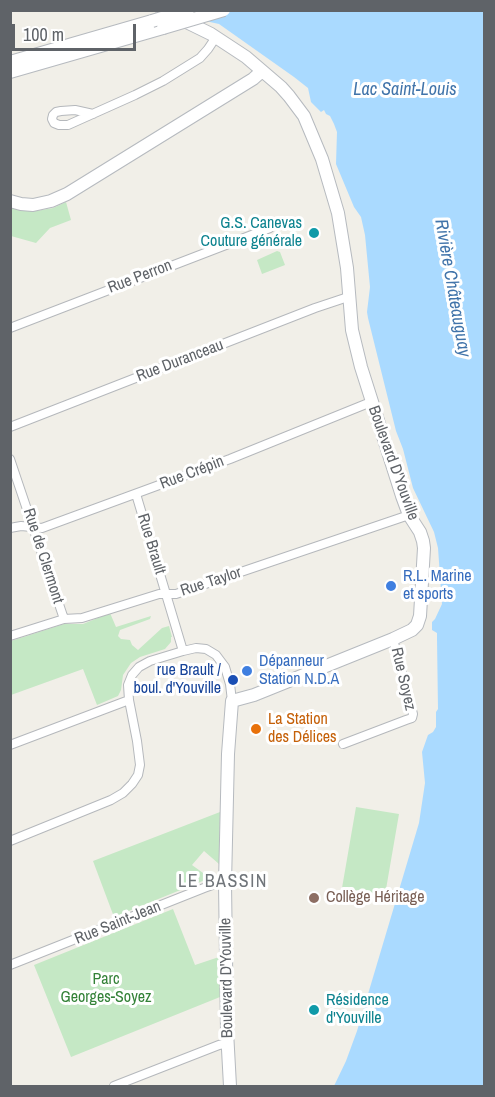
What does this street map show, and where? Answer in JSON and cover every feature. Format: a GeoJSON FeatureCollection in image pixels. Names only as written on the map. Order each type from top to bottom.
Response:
{"type":"FeatureCollection","features":[{"type":"Feature","properties":{"kind":"street","name":"Boulevard D'Youville"},"geometry":{"type":"LineString","coordinates":[[162,10],[216,37],[246,57],[281,87],[298,107],[309,126],[320,151],[341,224],[354,340],[371,402],[409,515],[423,541],[422,606],[420,619],[409,632],[254,695],[232,701],[227,762],[225,883],[230,1086]]}},
{"type":"Feature","properties":{"kind":"street"},"geometry":{"type":"LineString","coordinates":[[10,62],[188,10]]}},
{"type":"Feature","properties":{"kind":"street"},"geometry":{"type":"LineString","coordinates":[[10,72],[224,10]]}},
{"type":"Feature","properties":{"kind":"street"},"geometry":{"type":"LineString","coordinates":[[93,114],[174,75],[204,54],[216,37]]}},
{"type":"Feature","properties":{"kind":"street"},"geometry":{"type":"LineString","coordinates":[[10,80],[37,64]]}},
{"type":"Feature","properties":{"kind":"street"},"geometry":{"type":"LineString","coordinates":[[10,201],[33,205],[68,194],[253,79],[262,71]]}},
{"type":"Feature","properties":{"kind":"street","name":"Rue Perron"},"geometry":{"type":"LineString","coordinates":[[10,328],[270,228]]}},
{"type":"Feature","properties":{"kind":"street","name":"Rue Duranceau"},"geometry":{"type":"LineString","coordinates":[[10,427],[315,308],[350,298]]}},
{"type":"Feature","properties":{"kind":"street","name":"Rue Crépin"},"geometry":{"type":"LineString","coordinates":[[10,528],[21,526],[42,528],[371,402]]}},
{"type":"Feature","properties":{"kind":"street","name":"Rue de Clermont"},"geometry":{"type":"LineString","coordinates":[[10,459],[64,619]]}},
{"type":"Feature","properties":{"kind":"street","name":"Rue Brault"},"geometry":{"type":"LineString","coordinates":[[135,494],[183,651]]}},
{"type":"Feature","properties":{"kind":"street","name":"Rue Taylor"},"geometry":{"type":"LineString","coordinates":[[10,636],[64,619],[82,618],[159,594],[176,594],[409,515]]}},
{"type":"Feature","properties":{"kind":"street","name":"Rue Soyez"},"geometry":{"type":"LineString","coordinates":[[343,744],[412,718],[412,705],[393,639]]}},
{"type":"Feature","properties":{"kind":"street"},"geometry":{"type":"LineString","coordinates":[[10,841],[111,800],[132,784],[138,775],[140,765],[129,700],[129,682],[136,669],[150,661],[201,648],[216,655],[225,667],[232,701]]}},
{"type":"Feature","properties":{"kind":"street"},"geometry":{"type":"LineString","coordinates":[[10,745],[129,700]]}},
{"type":"Feature","properties":{"kind":"street","name":"Rue Saint-Jean"},"geometry":{"type":"LineString","coordinates":[[10,965],[204,888],[225,883]]}},
{"type":"Feature","properties":{"kind":"street"},"geometry":{"type":"LineString","coordinates":[[114,1086],[228,1043]]}},
{"type":"Feature","properties":{"kind":"green space"},"geometry":{"type":"Polygon","coordinates":[[[66,202],[71,220],[50,228],[36,243],[11,236],[10,207],[36,211],[53,208],[66,202]]]}},
{"type":"Feature","properties":{"kind":"green space"},"geometry":{"type":"Polygon","coordinates":[[[277,251],[280,252],[285,265],[262,274],[257,260],[277,251]]]}},
{"type":"Feature","properties":{"kind":"green space"},"geometry":{"type":"Polygon","coordinates":[[[110,613],[116,627],[151,616],[150,619],[120,630],[118,636],[121,639],[130,640],[138,650],[162,628],[169,626],[172,637],[165,649],[140,657],[131,663],[123,675],[118,696],[97,705],[83,669],[11,695],[11,641],[64,624],[83,624],[110,613]]]}},
{"type":"Feature","properties":{"kind":"green space"},"geometry":{"type":"Polygon","coordinates":[[[356,807],[399,814],[385,895],[342,888],[356,807]]]}},
{"type":"Feature","properties":{"kind":"green space"},"geometry":{"type":"Polygon","coordinates":[[[220,812],[219,864],[204,851],[192,865],[210,878],[114,917],[93,861],[220,812]]]}},
{"type":"Feature","properties":{"kind":"green space","name":"Parc Georges-Soyez"},"geometry":{"type":"Polygon","coordinates":[[[173,909],[195,965],[219,957],[220,997],[71,1057],[34,965],[173,909]]]}},
{"type":"Feature","properties":{"kind":"water"},"geometry":{"type":"Polygon","coordinates":[[[186,11],[484,11],[484,1086],[334,1086],[357,1031],[419,823],[425,783],[422,752],[428,735],[436,727],[438,709],[437,633],[432,630],[432,622],[442,604],[438,548],[434,532],[413,488],[396,431],[368,318],[370,287],[365,235],[361,217],[354,207],[336,164],[337,132],[334,124],[324,110],[321,112],[311,102],[308,88],[294,77],[219,24],[186,11]]]}},
{"type":"Feature","properties":{"kind":"place","name":"G.S. Canevas Couture générale"},"geometry":{"type":"Point","coordinates":[314,233]}},
{"type":"Feature","properties":{"kind":"place","name":"R.L. Marine et sports"},"geometry":{"type":"Point","coordinates":[391,586]}},
{"type":"Feature","properties":{"kind":"place","name":"Dépanneur Station N.D.A"},"geometry":{"type":"Point","coordinates":[247,671]}},
{"type":"Feature","properties":{"kind":"place","name":"rue Brault / boul. d'Youville"},"geometry":{"type":"Point","coordinates":[233,680]}},
{"type":"Feature","properties":{"kind":"place","name":"La Station des Délices"},"geometry":{"type":"Point","coordinates":[256,729]}},
{"type":"Feature","properties":{"kind":"place","name":"Collège Héritage"},"geometry":{"type":"Point","coordinates":[314,898]}},
{"type":"Feature","properties":{"kind":"place","name":"Résidence d'Youville"},"geometry":{"type":"Point","coordinates":[314,1010]}},
{"type":"Feature","properties":{"kind":"district","name":"LE BASSIN"},"geometry":{"type":"Point","coordinates":[223,882]}},
{"type":"Feature","properties":{"kind":"water label","name":"Lac Saint-Louis"},"geometry":{"type":"Point","coordinates":[405,90]}},
{"type":"Feature","properties":{"kind":"water label","name":"Rivière Châteauguay"},"geometry":{"type":"Point","coordinates":[452,288]}}]}
